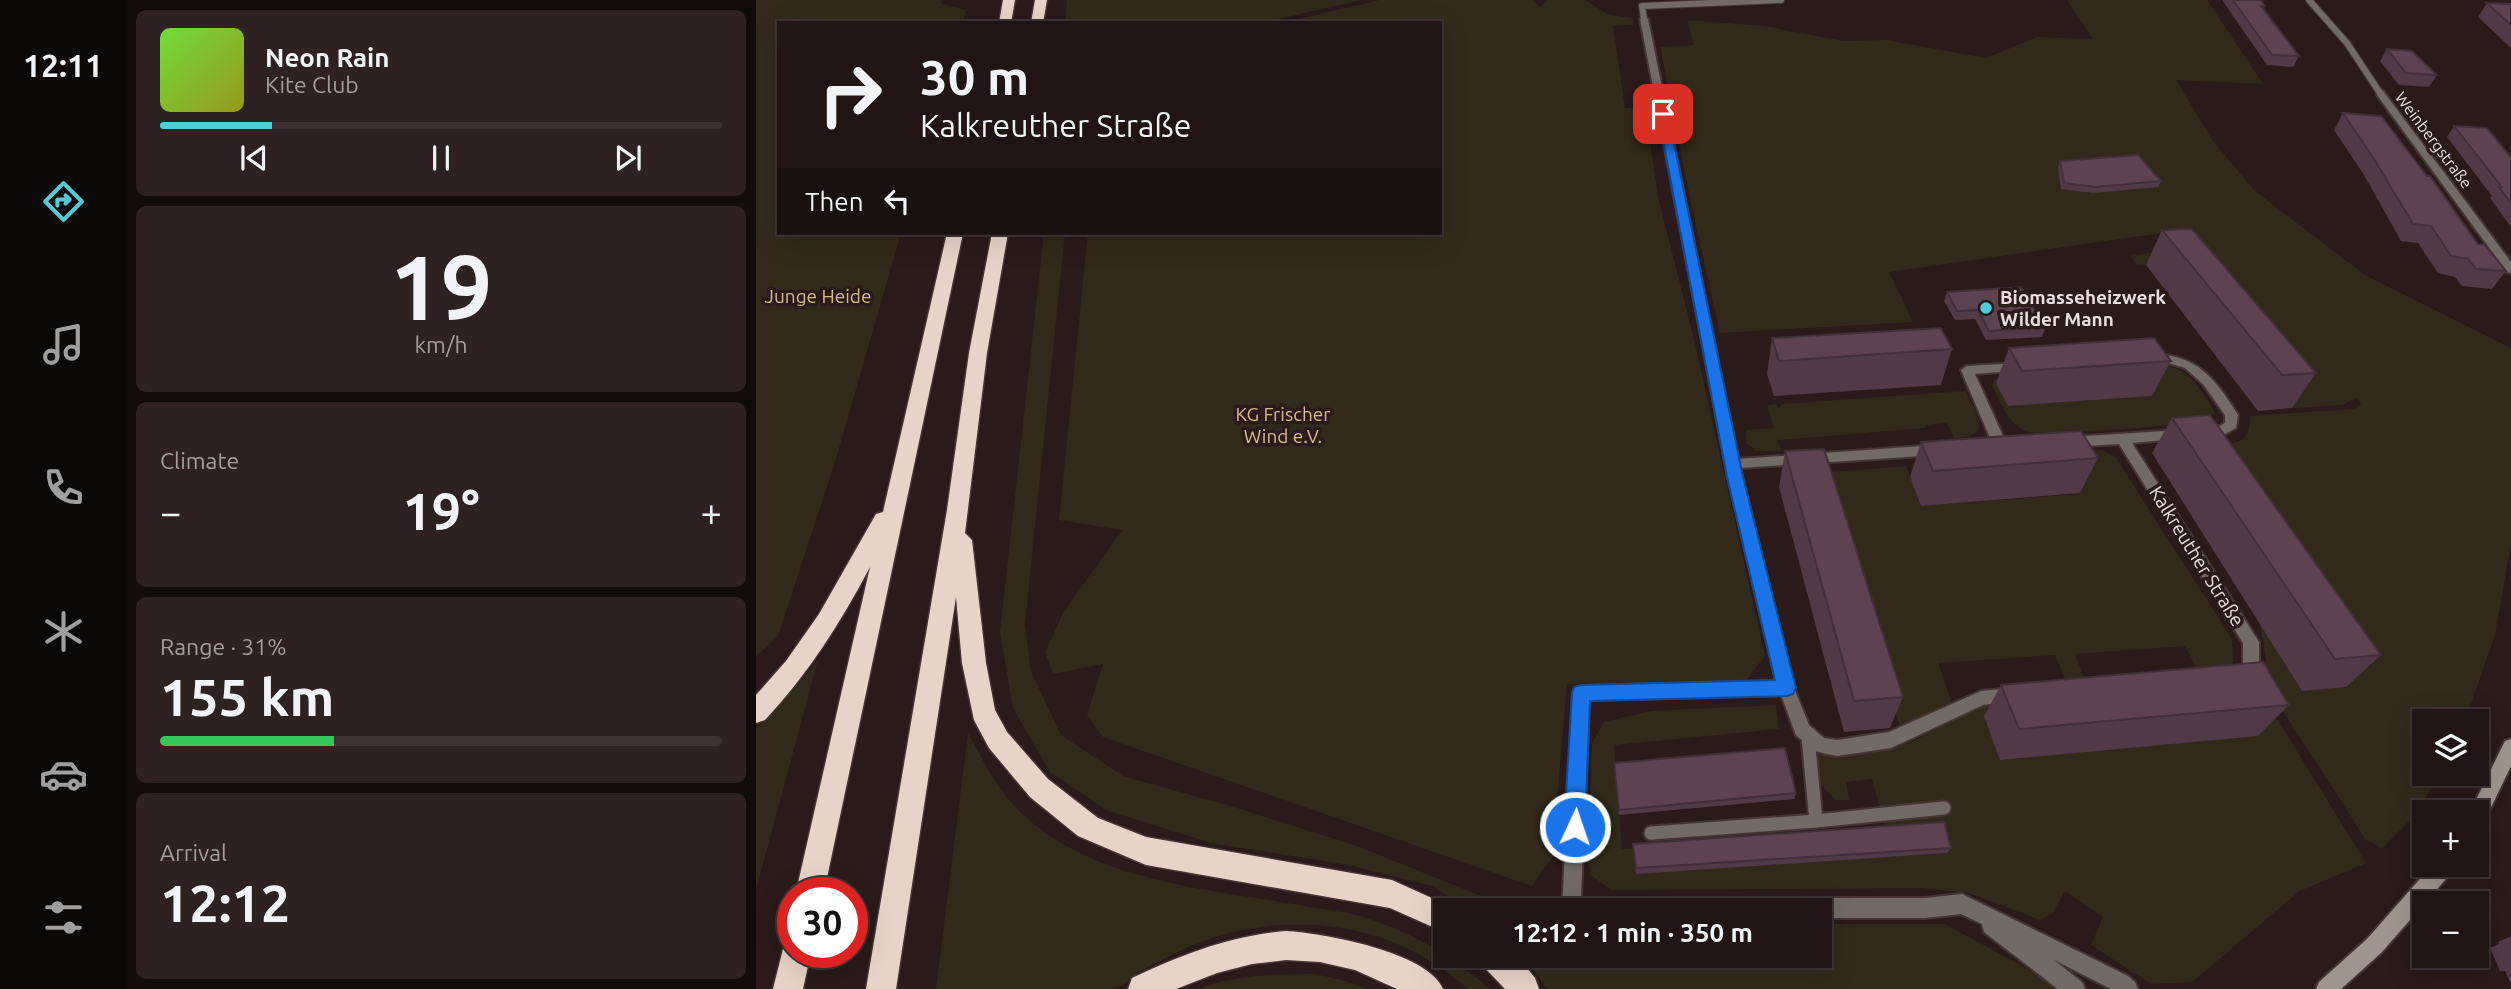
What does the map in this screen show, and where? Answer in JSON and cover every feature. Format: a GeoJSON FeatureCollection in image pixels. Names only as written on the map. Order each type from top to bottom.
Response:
{"type":"FeatureCollection","features":[{"type":"Feature","properties":{"kind":"highway"},"geometry":{"type":"LineString","coordinates":[[1005,21],[1009,0]]}},
{"type":"Feature","properties":{"kind":"highway"},"geometry":{"type":"LineString","coordinates":[[1037,21],[1041,0]]}},
{"type":"Feature","properties":{"kind":"highway"},"geometry":{"type":"LineString","coordinates":[[813,877],[954,235]]}},
{"type":"Feature","properties":{"kind":"highway"},"geometry":{"type":"LineString","coordinates":[[881,989],[958,510],[978,353],[1000,235]]}},
{"type":"Feature","properties":{"kind":"highway"},"geometry":{"type":"LineString","coordinates":[[756,712],[774,694],[830,616],[897,496]]}},
{"type":"Feature","properties":{"kind":"highway"},"geometry":{"type":"LineString","coordinates":[[958,510],[974,663],[983,712],[998,740],[1039,788],[1088,827],[1146,850],[1392,894],[1433,913]]}},
{"type":"Feature","properties":{"kind":"highway"},"geometry":{"type":"LineString","coordinates":[[1143,989],[1187,966],[1247,948],[1301,945],[1338,951],[1396,970],[1428,989]]}},
{"type":"Feature","properties":{"kind":"highway"},"geometry":{"type":"LineString","coordinates":[[788,989],[793,968]]}},
{"type":"Feature","properties":{"kind":"highway"},"geometry":{"type":"LineString","coordinates":[[1508,968],[1524,989]]}},
{"type":"Feature","properties":{"kind":"main road"},"geometry":{"type":"LineString","coordinates":[[2486,800],[2511,747]]}},
{"type":"Feature","properties":{"kind":"main road"},"geometry":{"type":"LineString","coordinates":[[2326,989],[2374,946],[2435,877]]}},
{"type":"Feature","properties":{"kind":"street"},"geometry":{"type":"LineString","coordinates":[[1644,19],[1651,35],[1732,464],[1787,688],[1802,730],[1820,745],[1837,748],[1891,740],[1982,698],[2033,693]]}},
{"type":"Feature","properties":{"kind":"street","name":"Weinbergstraße"},"geometry":{"type":"LineString","coordinates":[[2380,93],[2511,270]]}},
{"type":"Feature","properties":{"kind":"street"},"geometry":{"type":"LineString","coordinates":[[2055,442],[2219,432],[2231,425],[2232,415],[2199,370],[2184,360],[2166,356],[2136,358]]}},
{"type":"Feature","properties":{"kind":"street"},"geometry":{"type":"LineString","coordinates":[[2000,445],[1967,370],[2032,366]]}},
{"type":"Feature","properties":{"kind":"street","name":"Kalkreuther Straße"},"geometry":{"type":"LineString","coordinates":[[2123,439],[2251,642],[2251,671],[2225,677]]}},
{"type":"Feature","properties":{"kind":"street"},"geometry":{"type":"LineString","coordinates":[[1732,464],[1947,449]]}},
{"type":"Feature","properties":{"kind":"street"},"geometry":{"type":"LineString","coordinates":[[1787,688],[1581,693],[1571,908],[1925,908],[1962,904],[2121,983],[2128,989]]}},
{"type":"Feature","properties":{"kind":"street"},"geometry":{"type":"LineString","coordinates":[[1962,904],[2075,989]]}},
{"type":"Feature","properties":{"kind":"lane"},"geometry":{"type":"LineString","coordinates":[[1644,19],[1642,6],[1781,0]]}},
{"type":"Feature","properties":{"kind":"lane","name":"Weinbergstraße"},"geometry":{"type":"LineString","coordinates":[[2309,0],[2334,28],[2380,93]]}},
{"type":"Feature","properties":{"kind":"lane"},"geometry":{"type":"LineString","coordinates":[[1808,737],[1816,821]]}},
{"type":"Feature","properties":{"kind":"lane"},"geometry":{"type":"LineString","coordinates":[[1651,833],[1944,808]]}},
{"type":"Feature","properties":{"kind":"green space","name":"Junge Heide"},"geometry":{"type":"Polygon","coordinates":[[[756,0],[940,0],[942,4],[966,10],[963,21],[777,21],[777,235],[900,235],[835,462],[778,636],[756,657],[756,0]]]}},
{"type":"Feature","properties":{"kind":"green space"},"geometry":{"type":"Polygon","coordinates":[[[1067,0],[1361,0],[1270,21],[1065,21],[1067,0]]]}},
{"type":"Feature","properties":{"kind":"green space","name":"KG Frischer Wind e.V."},"geometry":{"type":"Polygon","coordinates":[[[1380,0],[1533,0],[1540,7],[1547,0],[1585,0],[1609,15],[1632,18],[1633,25],[1613,26],[1625,108],[1645,107],[1658,197],[1693,335],[1765,656],[1746,680],[1567,684],[1552,858],[1532,886],[1103,737],[1087,715],[1103,664],[1053,674],[1045,652],[1063,613],[1122,530],[1059,520],[1088,235],[1442,235],[1442,21],[1290,21],[1380,0]]]}},
{"type":"Feature","properties":{"kind":"green space"},"geometry":{"type":"Polygon","coordinates":[[[2067,0],[2207,0],[2263,84],[2176,80],[2213,141],[2255,191],[2365,275],[2511,348],[2511,543],[2495,635],[2469,709],[2412,709],[2412,786],[2433,786],[2424,800],[2412,800],[2412,818],[2382,848],[2366,840],[2263,680],[2266,658],[2260,624],[2302,691],[2346,686],[2212,446],[2235,443],[2245,437],[2250,416],[2354,409],[2361,405],[2357,397],[2343,405],[2292,408],[2175,263],[2138,265],[2130,256],[2155,252],[2162,233],[1889,272],[1913,322],[1720,333],[1660,47],[1694,45],[1687,20],[1764,26],[1844,41],[1886,40],[1986,58],[2037,37],[2093,39],[2067,0]]]}},
{"type":"Feature","properties":{"kind":"green space"},"geometry":{"type":"Polygon","coordinates":[[[1044,235],[1065,235],[1025,624],[1031,672],[1061,735],[1123,776],[1357,846],[1486,898],[1450,898],[1433,886],[1349,865],[1211,843],[1106,810],[1050,772],[1013,708],[1000,632],[1044,235]]]}},
{"type":"Feature","properties":{"kind":"green space"},"geometry":{"type":"Polygon","coordinates":[[[2168,366],[2183,372],[2194,382],[2214,413],[2184,423],[2159,426],[2034,433],[2013,422],[1992,386],[1994,380],[2005,377],[2008,406],[2151,396],[2168,366]]]}},
{"type":"Feature","properties":{"kind":"green space"},"geometry":{"type":"Polygon","coordinates":[[[1965,391],[1979,423],[1978,429],[1966,437],[1954,438],[1947,423],[1925,425],[1925,428],[1778,440],[1781,451],[1756,451],[1746,443],[1746,430],[1774,428],[1767,405],[1776,404],[1778,409],[1782,404],[1965,391]]]}},
{"type":"Feature","properties":{"kind":"green space"},"geometry":{"type":"Polygon","coordinates":[[[2103,450],[2116,458],[2232,639],[2233,662],[2230,670],[2200,674],[2185,646],[2075,654],[2085,680],[2066,681],[2055,655],[1938,663],[1953,706],[1901,730],[1825,484],[1793,475],[1906,466],[1921,506],[2079,494],[2034,454],[2103,450]]]}},
{"type":"Feature","properties":{"kind":"green space"},"geometry":{"type":"Polygon","coordinates":[[[818,660],[756,890],[756,728],[773,713],[818,660]]]}},
{"type":"Feature","properties":{"kind":"green space"},"geometry":{"type":"Polygon","coordinates":[[[2253,680],[2366,863],[2300,891],[2192,982],[2151,984],[2091,945],[2103,917],[2065,891],[2052,914],[2040,920],[1972,894],[1922,888],[1611,890],[1592,876],[1588,863],[1592,743],[1604,722],[1651,711],[1776,705],[1779,729],[1614,745],[1622,849],[1633,849],[1636,873],[1947,853],[1886,831],[1872,779],[1846,782],[1849,800],[1836,800],[1821,785],[1816,755],[1908,744],[1985,703],[2253,680]]]}},
{"type":"Feature","properties":{"kind":"green space"},"geometry":{"type":"Polygon","coordinates":[[[968,733],[994,780],[1019,811],[1059,842],[1092,858],[1163,881],[1365,918],[1433,947],[1433,963],[1405,947],[1336,927],[1300,924],[1263,927],[1227,934],[1190,946],[1111,989],[936,989],[968,733]]]}},
{"type":"Feature","properties":{"kind":"green space"},"geometry":{"type":"Polygon","coordinates":[[[1832,924],[1945,924],[2044,978],[2059,989],[1548,989],[1531,968],[1832,968],[1832,924]]]}},
{"type":"Feature","properties":{"kind":"green space"},"geometry":{"type":"Polygon","coordinates":[[[1441,968],[1464,968],[1490,989],[1468,989],[1441,968]]]}},
{"type":"Feature","properties":{"kind":"green space"},"geometry":{"type":"Polygon","coordinates":[[[1315,974],[1367,989],[1196,989],[1240,978],[1315,974]]]}},
{"type":"Feature","properties":{"kind":"building"},"geometry":{"type":"Polygon","coordinates":[[[2233,0],[2261,0],[2265,6],[2261,6],[2299,56],[2272,55],[2233,0]]]}},
{"type":"Feature","properties":{"kind":"building"},"geometry":{"type":"Polygon","coordinates":[[[2487,3],[2511,4],[2511,25],[2487,3]]]}},
{"type":"Feature","properties":{"kind":"building"},"geometry":{"type":"Polygon","coordinates":[[[2387,49],[2412,51],[2437,75],[2406,73],[2387,49]]]}},
{"type":"Feature","properties":{"kind":"building"},"geometry":{"type":"Polygon","coordinates":[[[2343,113],[2381,116],[2427,176],[2430,176],[2478,244],[2485,245],[2506,271],[2476,269],[2468,259],[2451,256],[2431,226],[2413,224],[2343,113]]]}},
{"type":"Feature","properties":{"kind":"building"},"geometry":{"type":"Polygon","coordinates":[[[2454,126],[2487,128],[2511,157],[2511,203],[2499,187],[2502,187],[2454,126]]]}},
{"type":"Feature","properties":{"kind":"building"},"geometry":{"type":"Polygon","coordinates":[[[2138,155],[2161,181],[2095,187],[2064,183],[2060,161],[2138,155]]]}},
{"type":"Feature","properties":{"kind":"building"},"geometry":{"type":"Polygon","coordinates":[[[2192,229],[2316,373],[2282,375],[2162,230],[2192,229]]]}},
{"type":"Feature","properties":{"kind":"building"},"geometry":{"type":"Polygon","coordinates":[[[2021,287],[2046,327],[1989,331],[1978,310],[1957,311],[1947,292],[2021,287]]]}},
{"type":"Feature","properties":{"kind":"building"},"geometry":{"type":"Polygon","coordinates":[[[1941,328],[1952,349],[1779,361],[1772,338],[1941,328]]]}},
{"type":"Feature","properties":{"kind":"building"},"geometry":{"type":"Polygon","coordinates":[[[2154,338],[2171,361],[2022,371],[2009,348],[2154,338]]]}},
{"type":"Feature","properties":{"kind":"building"},"geometry":{"type":"Polygon","coordinates":[[[2210,415],[2381,655],[2335,659],[2172,418],[2210,415]]]}},
{"type":"Feature","properties":{"kind":"building"},"geometry":{"type":"Polygon","coordinates":[[[2081,431],[2098,458],[1933,471],[1921,442],[2081,431]]]}},
{"type":"Feature","properties":{"kind":"building"},"geometry":{"type":"Polygon","coordinates":[[[1824,449],[1903,697],[1854,701],[1785,451],[1824,449]]]}},
{"type":"Feature","properties":{"kind":"building"},"geometry":{"type":"Polygon","coordinates":[[[2263,662],[2289,705],[2019,729],[2001,685],[2263,662]]]}},
{"type":"Feature","properties":{"kind":"building"},"geometry":{"type":"Polygon","coordinates":[[[1785,748],[1796,793],[1619,810],[1614,763],[1785,748]]]}},
{"type":"Feature","properties":{"kind":"building"},"geometry":{"type":"Polygon","coordinates":[[[1944,822],[1951,848],[1636,868],[1633,844],[1944,822]]]}},
{"type":"Feature","properties":{"kind":"place","name":"Biomasseheizwerk Wilder Mann"},"geometry":{"type":"Point","coordinates":[1986,308]}},
{"type":"Feature","properties":{"kind":"route"},"geometry":{"type":"LineString","coordinates":[[1575,827],[1581,693],[1787,688],[1735,477],[1663,114]]}}]}
